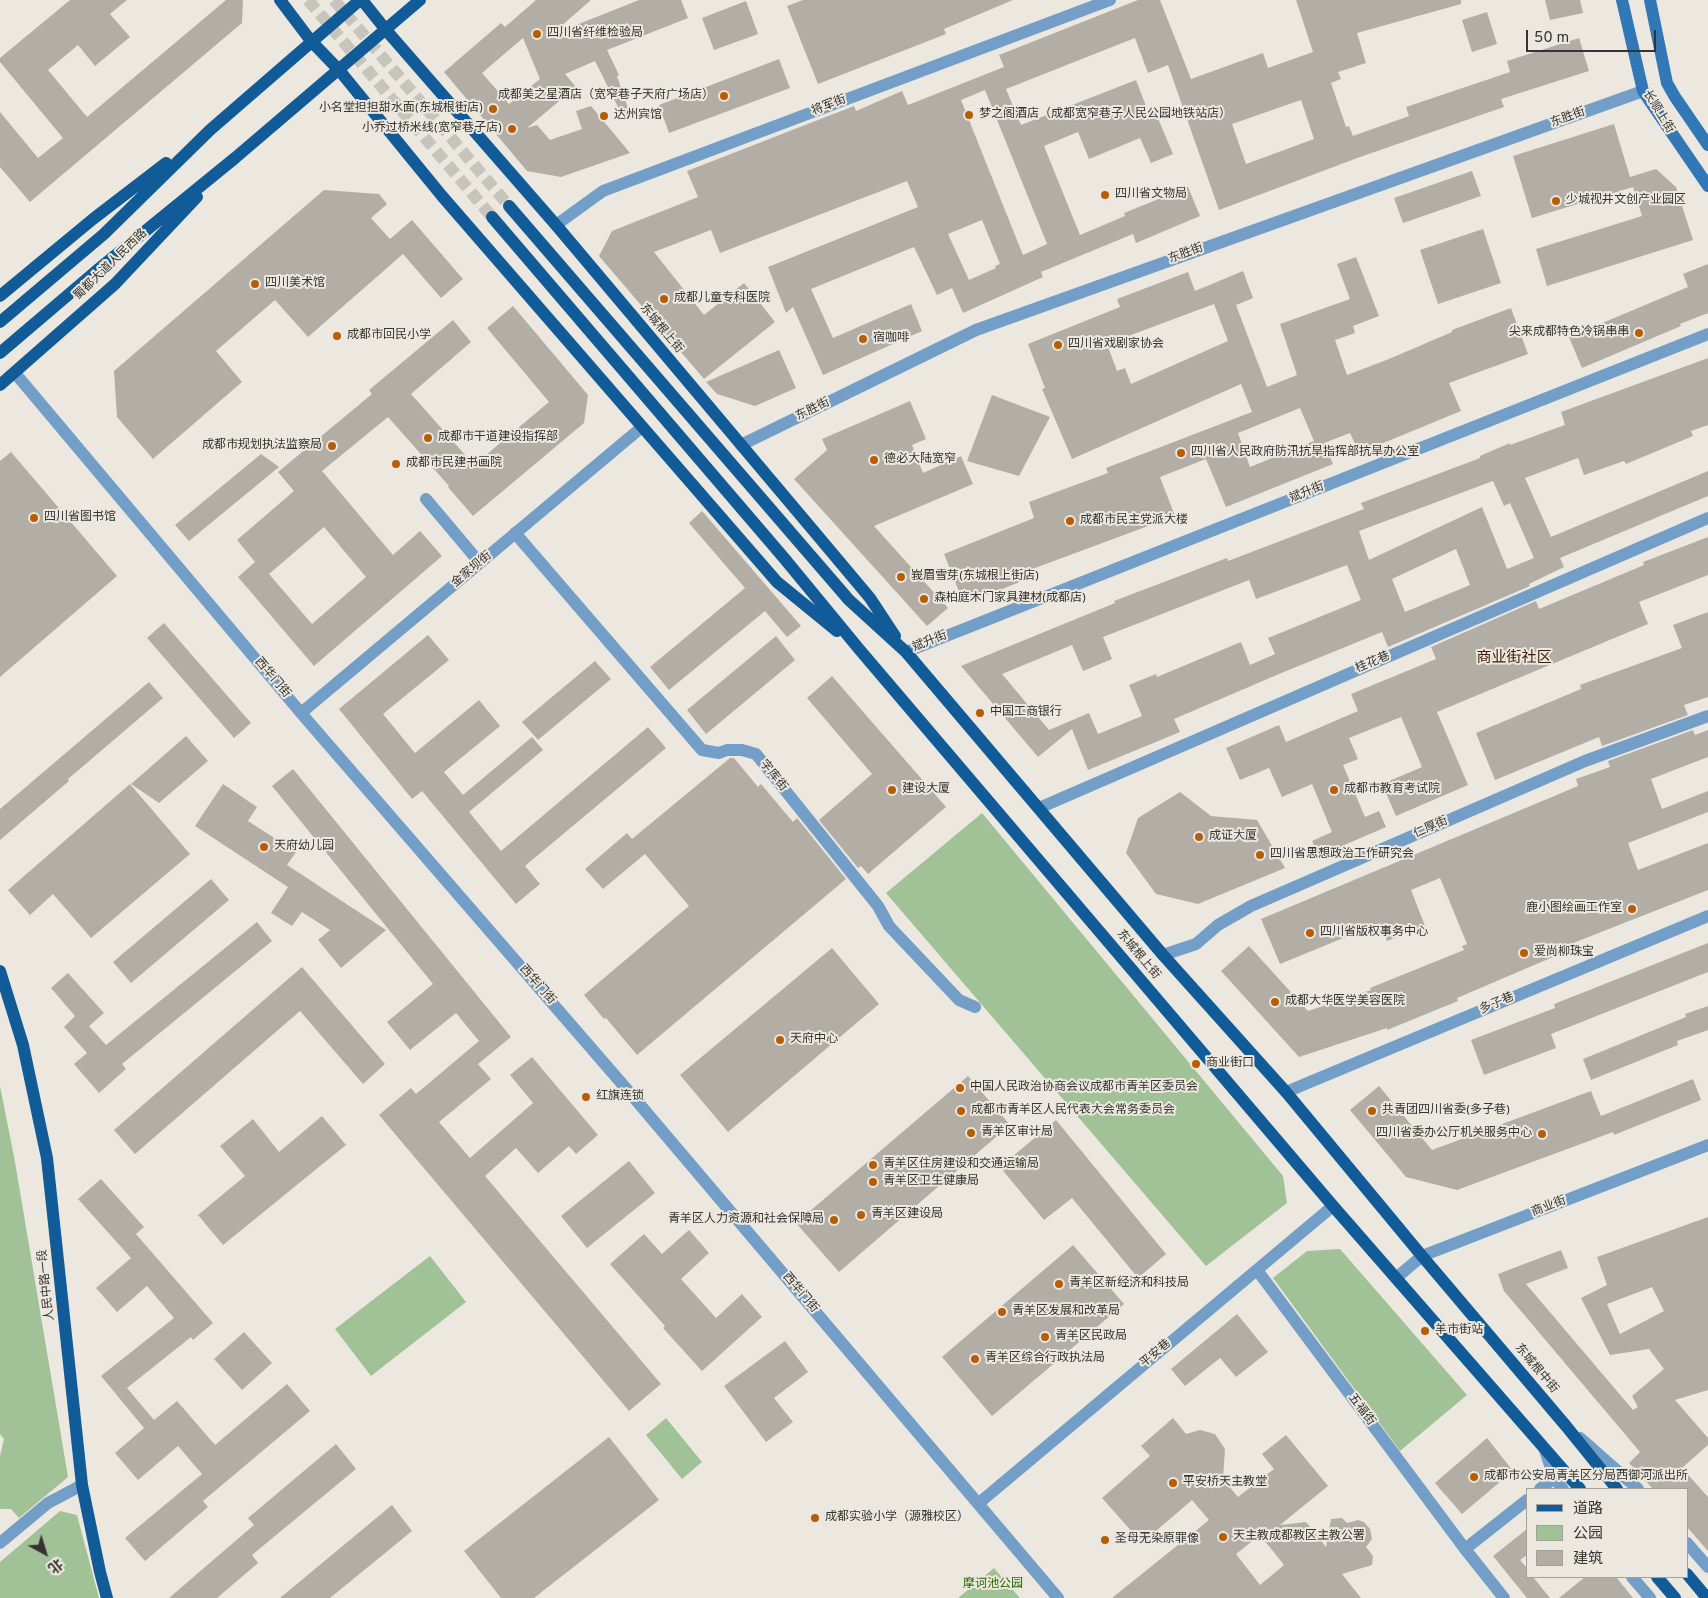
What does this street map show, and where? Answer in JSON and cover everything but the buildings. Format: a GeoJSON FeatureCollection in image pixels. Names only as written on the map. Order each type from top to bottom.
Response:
{"type":"FeatureCollection","features":[{"type":"Feature","properties":{"kind":"main road","name":"东城根上街"},"geometry":{"type":"LineString","coordinates":[[280,0],[311,41],[338,70],[442,196],[777,582],[859,649]]}},
{"type":"Feature","properties":{"kind":"main road","name":"东城根上街"},"geometry":{"type":"LineString","coordinates":[[361,0],[556,225],[870,598],[906,652],[1163,955],[1286,1092],[1422,1256]]}},
{"type":"Feature","properties":{"kind":"main road"},"geometry":{"type":"LineString","coordinates":[[0,322],[104,234],[210,130],[311,41],[361,0]]}},
{"type":"Feature","properties":{"kind":"main road","name":"蜀都大道人民西路"},"geometry":{"type":"LineString","coordinates":[[0,353],[420,0]]}},
{"type":"Feature","properties":{"kind":"main road","name":"长顺上街"},"geometry":{"type":"LineString","coordinates":[[1622,0],[1638,73],[1644,91],[1654,109],[1708,186]]}},
{"type":"Feature","properties":{"kind":"main road","name":"长顺上街"},"geometry":{"type":"LineString","coordinates":[[1650,0],[1667,83],[1708,145]]}},
{"type":"Feature","properties":{"kind":"main road"},"geometry":{"type":"LineString","coordinates":[[0,296],[93,219],[210,130]]}},
{"type":"Feature","properties":{"kind":"main road","name":"蜀都大道人民西路"},"geometry":{"type":"LineString","coordinates":[[0,385],[115,284],[234,158]]}},
{"type":"Feature","properties":{"kind":"main road","name":"东城根上街"},"geometry":{"type":"LineString","coordinates":[[509,206],[849,600],[906,652]]}},
{"type":"Feature","properties":{"kind":"main road","name":"东城根上街"},"geometry":{"type":"LineString","coordinates":[[492,217],[1396,1278]]}},
{"type":"Feature","properties":{"kind":"main road","name":"人民中路一段"},"geometry":{"type":"LineString","coordinates":[[0,973],[24,1045],[47,1158],[82,1485],[107,1598]]}},
{"type":"Feature","properties":{"kind":"main road","name":"东城根中街"},"geometry":{"type":"LineString","coordinates":[[1422,1256],[1566,1426]]}},
{"type":"Feature","properties":{"kind":"main road"},"geometry":{"type":"LineString","coordinates":[[1396,1278],[1579,1488]]}},
{"type":"Feature","properties":{"kind":"main road"},"geometry":{"type":"LineString","coordinates":[[1566,1426],[1616,1488]]}},
{"type":"Feature","properties":{"kind":"main road"},"geometry":{"type":"LineString","coordinates":[[1688,1575],[1707,1598]]}},
{"type":"Feature","properties":{"kind":"main road"},"geometry":{"type":"LineString","coordinates":[[1658,1578],[1675,1598]]}},
{"type":"Feature","properties":{"kind":"street","name":"将军街"},"geometry":{"type":"LineString","coordinates":[[556,225],[603,191],[1110,0]]}},
{"type":"Feature","properties":{"kind":"street","name":"东胜街"},"geometry":{"type":"LineString","coordinates":[[741,445],[976,330],[1644,91]]}},
{"type":"Feature","properties":{"kind":"street","name":"斌升街"},"geometry":{"type":"LineString","coordinates":[[906,652],[1708,334]]}},
{"type":"Feature","properties":{"kind":"street","name":"西华门街"},"geometry":{"type":"LineString","coordinates":[[15,373],[302,713],[630,1093],[1058,1598]]}},
{"type":"Feature","properties":{"kind":"street","name":"金家坝街"},"geometry":{"type":"LineString","coordinates":[[302,713],[642,427]]}},
{"type":"Feature","properties":{"kind":"street"},"geometry":{"type":"LineString","coordinates":[[426,499],[480,563]]}},
{"type":"Feature","properties":{"kind":"street","name":"桂花巷"},"geometry":{"type":"LineString","coordinates":[[1039,808],[1708,518]]}},
{"type":"Feature","properties":{"kind":"street","name":"字库街"},"geometry":{"type":"LineString","coordinates":[[515,533],[702,750],[718,753],[727,750],[742,750],[756,754],[878,906],[888,926],[958,1000],[975,1007]]}},
{"type":"Feature","properties":{"kind":"street","name":"仁厚街"},"geometry":{"type":"LineString","coordinates":[[1163,955],[1196,944],[1218,925],[1252,906],[1585,761],[1708,716]]}},
{"type":"Feature","properties":{"kind":"street","name":"多子巷"},"geometry":{"type":"LineString","coordinates":[[1286,1092],[1708,916]]}},
{"type":"Feature","properties":{"kind":"street","name":"商业街"},"geometry":{"type":"LineString","coordinates":[[1396,1278],[1422,1256],[1708,1145]]}},
{"type":"Feature","properties":{"kind":"street","name":"平安巷"},"geometry":{"type":"LineString","coordinates":[[979,1503],[1333,1206]]}},
{"type":"Feature","properties":{"kind":"street","name":"五福街"},"geometry":{"type":"LineString","coordinates":[[1257,1270],[1504,1598]]}},
{"type":"Feature","properties":{"kind":"street","name":"东城根中街"},"geometry":{"type":"LineString","coordinates":[[1566,1426],[1637,1488]]}},
{"type":"Feature","properties":{"kind":"street"},"geometry":{"type":"LineString","coordinates":[[1545,1450],[1554,1478],[1562,1488]]}},
{"type":"Feature","properties":{"kind":"street"},"geometry":{"type":"LineString","coordinates":[[1541,1488],[1554,1478]]}},
{"type":"Feature","properties":{"kind":"street"},"geometry":{"type":"LineString","coordinates":[[0,1543],[48,1503],[82,1485]]}},
{"type":"Feature","properties":{"kind":"street"},"geometry":{"type":"LineString","coordinates":[[1466,1549],[1526,1501]]}},
{"type":"Feature","properties":{"kind":"street"},"geometry":{"type":"LineString","coordinates":[[1688,1543],[1708,1567]]}},
{"type":"Feature","properties":{"kind":"street"},"geometry":{"type":"LineString","coordinates":[[1633,1578],[1650,1598]]}},
{"type":"Feature","properties":{"kind":"green space"},"geometry":{"type":"Polygon","coordinates":[[[982,813],[1283,1176],[1287,1203],[1206,1266],[886,893],[982,813]]]}},
{"type":"Feature","properties":{"kind":"green space"},"geometry":{"type":"Polygon","coordinates":[[[0,1086],[15,1162],[68,1477],[19,1518],[11,1509],[0,1509],[0,1456],[4,1439],[0,1434],[0,1086]]]}},
{"type":"Feature","properties":{"kind":"green space"},"geometry":{"type":"Polygon","coordinates":[[[1340,1249],[1467,1395],[1400,1451],[1273,1278],[1307,1251],[1340,1249]]]}},
{"type":"Feature","properties":{"kind":"green space"},"geometry":{"type":"Polygon","coordinates":[[[430,1256],[466,1302],[371,1376],[335,1329],[430,1256]]]}},
{"type":"Feature","properties":{"kind":"green space"},"geometry":{"type":"Polygon","coordinates":[[[666,1418],[702,1462],[682,1479],[646,1435],[666,1418]]]}},
{"type":"Feature","properties":{"kind":"green space"},"geometry":{"type":"Polygon","coordinates":[[[60,1511],[77,1515],[99,1598],[0,1598],[0,1562],[60,1511]]]}},
{"type":"Feature","properties":{"kind":"green space","name":"摩诃池公园"},"geometry":{"type":"Polygon","coordinates":[[[994,1568],[1020,1598],[958,1598],[994,1568]]]}},
{"type":"Feature","properties":{"kind":"tunnel"},"geometry":{"type":"LineString","coordinates":[[308,0],[492,217]]}},
{"type":"Feature","properties":{"kind":"tunnel"},"geometry":{"type":"LineString","coordinates":[[334,0],[509,206]]}},
{"type":"Feature","properties":{"kind":"place","name":"四川省纤维检验局"},"geometry":{"type":"Point","coordinates":[537,34]}},
{"type":"Feature","properties":{"kind":"place","name":"成都美之星酒店（宽窄巷子天府广场店）"},"geometry":{"type":"Point","coordinates":[724,96]}},
{"type":"Feature","properties":{"kind":"place","name":"小名堂担担甜水面(东城根街店)"},"geometry":{"type":"Point","coordinates":[493,109]}},
{"type":"Feature","properties":{"kind":"place","name":"梦之阁酒店（成都宽窄巷子人民公园地铁站店）"},"geometry":{"type":"Point","coordinates":[969,115]}},
{"type":"Feature","properties":{"kind":"place","name":"达州宾馆"},"geometry":{"type":"Point","coordinates":[604,116]}},
{"type":"Feature","properties":{"kind":"place","name":"小乔过桥米线(宽窄巷子店)"},"geometry":{"type":"Point","coordinates":[512,129]}},
{"type":"Feature","properties":{"kind":"place","name":"四川省文物局"},"geometry":{"type":"Point","coordinates":[1105,195]}},
{"type":"Feature","properties":{"kind":"place","name":"少城视井文创产业园区"},"geometry":{"type":"Point","coordinates":[1556,201]}},
{"type":"Feature","properties":{"kind":"place","name":"四川美术馆"},"geometry":{"type":"Point","coordinates":[255,284]}},
{"type":"Feature","properties":{"kind":"place","name":"成都儿童专科医院"},"geometry":{"type":"Point","coordinates":[664,299]}},
{"type":"Feature","properties":{"kind":"place","name":"尖来成都特色冷锅串串"},"geometry":{"type":"Point","coordinates":[1639,333]}},
{"type":"Feature","properties":{"kind":"place","name":"成都市回民小学"},"geometry":{"type":"Point","coordinates":[337,336]}},
{"type":"Feature","properties":{"kind":"place","name":"宿咖啡"},"geometry":{"type":"Point","coordinates":[863,339]}},
{"type":"Feature","properties":{"kind":"place","name":"四川省戏剧家协会"},"geometry":{"type":"Point","coordinates":[1058,345]}},
{"type":"Feature","properties":{"kind":"place","name":"成都市干道建设指挥部"},"geometry":{"type":"Point","coordinates":[428,438]}},
{"type":"Feature","properties":{"kind":"place","name":"成都市规划执法监察局"},"geometry":{"type":"Point","coordinates":[332,446]}},
{"type":"Feature","properties":{"kind":"place","name":"四川省人民政府防汛抗旱指挥部抗旱办公室"},"geometry":{"type":"Point","coordinates":[1181,453]}},
{"type":"Feature","properties":{"kind":"place","name":"德必大陆宽窄"},"geometry":{"type":"Point","coordinates":[874,460]}},
{"type":"Feature","properties":{"kind":"place","name":"成都市民建书画院"},"geometry":{"type":"Point","coordinates":[396,464]}},
{"type":"Feature","properties":{"kind":"place","name":"四川省图书馆"},"geometry":{"type":"Point","coordinates":[34,518]}},
{"type":"Feature","properties":{"kind":"place","name":"成都市民主党派大楼"},"geometry":{"type":"Point","coordinates":[1070,521]}},
{"type":"Feature","properties":{"kind":"place","name":"峩眉雪芽(东城根上街店)"},"geometry":{"type":"Point","coordinates":[901,577]}},
{"type":"Feature","properties":{"kind":"place","name":"森柏庭木门家具建材(成都店)"},"geometry":{"type":"Point","coordinates":[924,599]}},
{"type":"Feature","properties":{"kind":"place","name":"中国工商银行"},"geometry":{"type":"Point","coordinates":[980,713]}},
{"type":"Feature","properties":{"kind":"place","name":"建设大厦"},"geometry":{"type":"Point","coordinates":[892,790]}},
{"type":"Feature","properties":{"kind":"place","name":"成都市教育考试院"},"geometry":{"type":"Point","coordinates":[1334,790]}},
{"type":"Feature","properties":{"kind":"place","name":"成证大厦"},"geometry":{"type":"Point","coordinates":[1199,837]}},
{"type":"Feature","properties":{"kind":"place","name":"天府幼儿园"},"geometry":{"type":"Point","coordinates":[264,847]}},
{"type":"Feature","properties":{"kind":"place","name":"四川省思想政治工作研究会"},"geometry":{"type":"Point","coordinates":[1260,855]}},
{"type":"Feature","properties":{"kind":"place","name":"鹿小图绘画工作室"},"geometry":{"type":"Point","coordinates":[1632,909]}},
{"type":"Feature","properties":{"kind":"place","name":"四川省版权事务中心"},"geometry":{"type":"Point","coordinates":[1310,933]}},
{"type":"Feature","properties":{"kind":"place","name":"爱尚柳珠宝"},"geometry":{"type":"Point","coordinates":[1524,953]}},
{"type":"Feature","properties":{"kind":"place","name":"成都大华医学美容医院"},"geometry":{"type":"Point","coordinates":[1275,1002]}},
{"type":"Feature","properties":{"kind":"place","name":"天府中心"},"geometry":{"type":"Point","coordinates":[780,1040]}},
{"type":"Feature","properties":{"kind":"place","name":"商业街口"},"geometry":{"type":"Point","coordinates":[1196,1064]}},
{"type":"Feature","properties":{"kind":"place","name":"中国人民政治协商会议成都市青羊区委员会"},"geometry":{"type":"Point","coordinates":[960,1088]}},
{"type":"Feature","properties":{"kind":"place","name":"红旗连锁"},"geometry":{"type":"Point","coordinates":[586,1097]}},
{"type":"Feature","properties":{"kind":"place","name":"成都市青羊区人民代表大会常务委员会"},"geometry":{"type":"Point","coordinates":[961,1111]}},
{"type":"Feature","properties":{"kind":"place","name":"共青团四川省委(多子巷)"},"geometry":{"type":"Point","coordinates":[1372,1111]}},
{"type":"Feature","properties":{"kind":"place","name":"青羊区审计局"},"geometry":{"type":"Point","coordinates":[971,1133]}},
{"type":"Feature","properties":{"kind":"place","name":"四川省委办公厅机关服务中心"},"geometry":{"type":"Point","coordinates":[1542,1134]}},
{"type":"Feature","properties":{"kind":"place","name":"青羊区住房建设和交通运输局"},"geometry":{"type":"Point","coordinates":[873,1165]}},
{"type":"Feature","properties":{"kind":"place","name":"青羊区卫生健康局"},"geometry":{"type":"Point","coordinates":[873,1182]}},
{"type":"Feature","properties":{"kind":"place","name":"青羊区建设局"},"geometry":{"type":"Point","coordinates":[861,1215]}},
{"type":"Feature","properties":{"kind":"place","name":"青羊区人力资源和社会保障局"},"geometry":{"type":"Point","coordinates":[834,1220]}},
{"type":"Feature","properties":{"kind":"place","name":"青羊区新经济和科技局"},"geometry":{"type":"Point","coordinates":[1059,1284]}},
{"type":"Feature","properties":{"kind":"place","name":"青羊区发展和改革局"},"geometry":{"type":"Point","coordinates":[1002,1312]}},
{"type":"Feature","properties":{"kind":"place","name":"羊市街站"},"geometry":{"type":"Point","coordinates":[1425,1331]}},
{"type":"Feature","properties":{"kind":"place","name":"青羊区民政局"},"geometry":{"type":"Point","coordinates":[1045,1337]}},
{"type":"Feature","properties":{"kind":"place","name":"青羊区综合行政执法局"},"geometry":{"type":"Point","coordinates":[975,1359]}},
{"type":"Feature","properties":{"kind":"place","name":"成都市公安局青羊区分局西御河派出所"},"geometry":{"type":"Point","coordinates":[1474,1477]}},
{"type":"Feature","properties":{"kind":"place","name":"平安桥天主教堂"},"geometry":{"type":"Point","coordinates":[1173,1483]}},
{"type":"Feature","properties":{"kind":"place","name":"成都实验小学（源雅校区）"},"geometry":{"type":"Point","coordinates":[815,1518]}},
{"type":"Feature","properties":{"kind":"place","name":"天主教成都教区主教公署"},"geometry":{"type":"Point","coordinates":[1223,1537]}},
{"type":"Feature","properties":{"kind":"place","name":"圣母无染原罪像"},"geometry":{"type":"Point","coordinates":[1105,1540]}},
{"type":"Feature","properties":{"kind":"district","name":"商业街社区"},"geometry":{"type":"Point","coordinates":[1514,659]}}]}
